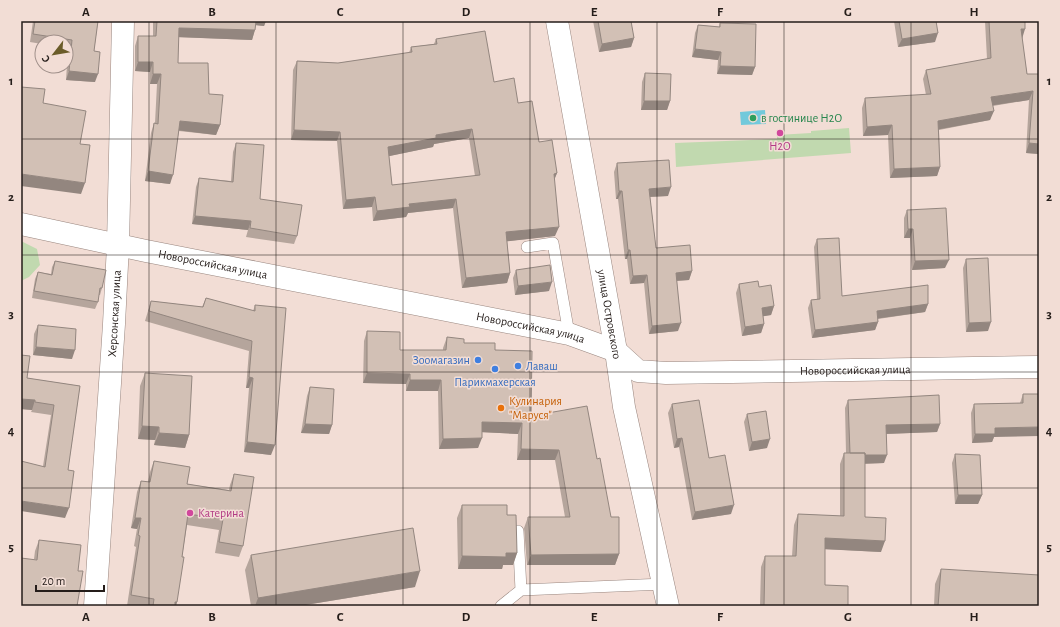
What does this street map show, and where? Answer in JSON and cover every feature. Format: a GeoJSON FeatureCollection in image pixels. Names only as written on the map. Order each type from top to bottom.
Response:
{"type":"FeatureCollection","features":[{"type":"Feature","properties":{"kind":"street","name":"Херсонская улица"},"geometry":{"type":"LineString","coordinates":[[95,606],[118,245],[123,21]]}},
{"type":"Feature","properties":{"kind":"street","name":"улица Островского"},"geometry":{"type":"LineString","coordinates":[[557,21],[616,351],[624,407],[668,606]]}},
{"type":"Feature","properties":{"kind":"street","name":"Новороссийская улица"},"geometry":{"type":"LineString","coordinates":[[21,224],[146,252],[569,334],[616,351],[638,371],[666,373],[1039,367]]}},
{"type":"Feature","properties":{"kind":"lane"},"geometry":{"type":"LineString","coordinates":[[527,247],[553,243],[569,334]]}},
{"type":"Feature","properties":{"kind":"lane"},"geometry":{"type":"LineString","coordinates":[[518,531],[521,590]]}},
{"type":"Feature","properties":{"kind":"lane"},"geometry":{"type":"LineString","coordinates":[[501,606],[521,590],[664,584]]}},
{"type":"Feature","properties":{"kind":"green space"},"geometry":{"type":"Polygon","coordinates":[[[849,128],[851,153],[676,167],[675,143],[777,139],[777,135],[811,133],[811,131],[849,128]]]}},
{"type":"Feature","properties":{"kind":"green space"},"geometry":{"type":"Polygon","coordinates":[[[21,241],[37,249],[40,265],[29,277],[21,281],[21,241]]]}},
{"type":"Feature","properties":{"kind":"water","name":"в гостинице Н2О"},"geometry":{"type":"Polygon","coordinates":[[[765,110],[766,124],[741,125],[740,112],[765,110]]]}},
{"type":"Feature","properties":{"kind":"building"},"geometry":{"type":"Polygon","coordinates":[[[35,21],[98,21],[94,51],[100,52],[98,74],[74,72],[74,34],[33,34],[35,21]]]}},
{"type":"Feature","properties":{"kind":"building"},"geometry":{"type":"Polygon","coordinates":[[[157,21],[256,21],[255,30],[179,28],[178,63],[208,63],[209,94],[223,95],[220,125],[180,121],[173,175],[148,171],[154,123],[158,124],[161,74],[153,74],[153,62],[138,62],[138,36],[156,36],[157,21]]]}},
{"type":"Feature","properties":{"kind":"building"},"geometry":{"type":"Polygon","coordinates":[[[598,21],[631,21],[634,38],[602,44],[598,21]]]}},
{"type":"Feature","properties":{"kind":"building"},"geometry":{"type":"Polygon","coordinates":[[[899,21],[936,21],[938,33],[902,39],[899,21]]]}},
{"type":"Feature","properties":{"kind":"building"},"geometry":{"type":"Polygon","coordinates":[[[989,21],[1025,21],[1025,29],[1021,29],[1027,74],[1039,74],[1039,144],[1029,143],[1033,91],[991,97],[994,111],[938,121],[940,167],[894,169],[892,125],[867,127],[865,98],[931,94],[926,70],[991,58],[989,21]]]}},
{"type":"Feature","properties":{"kind":"building"},"geometry":{"type":"Polygon","coordinates":[[[720,23],[756,24],[755,67],[720,66],[721,52],[695,49],[698,25],[720,27],[720,23]]]}},
{"type":"Feature","properties":{"kind":"building"},"geometry":{"type":"Polygon","coordinates":[[[485,31],[494,82],[514,78],[518,103],[532,101],[539,142],[552,140],[557,173],[554,174],[559,227],[506,232],[510,273],[466,278],[456,199],[409,204],[410,207],[377,211],[375,197],[346,200],[340,132],[294,130],[297,61],[338,63],[412,52],[411,47],[437,44],[436,39],[485,31]],[[472,129],[436,135],[436,138],[388,147],[392,185],[480,175],[472,129]]]}},
{"type":"Feature","properties":{"kind":"building"},"geometry":{"type":"Polygon","coordinates":[[[645,73],[671,74],[670,101],[644,101],[645,73]]]}},
{"type":"Feature","properties":{"kind":"building"},"geometry":{"type":"Polygon","coordinates":[[[21,87],[45,89],[43,103],[86,111],[80,144],[90,145],[85,183],[21,174],[21,87]]]}},
{"type":"Feature","properties":{"kind":"building"},"geometry":{"type":"Polygon","coordinates":[[[236,143],[264,145],[260,199],[302,205],[297,236],[250,228],[251,221],[195,216],[199,178],[233,182],[236,143]]]}},
{"type":"Feature","properties":{"kind":"building"},"geometry":{"type":"Polygon","coordinates":[[[669,160],[671,187],[649,189],[656,248],[690,245],[692,271],[676,273],[681,323],[652,326],[647,275],[633,276],[630,250],[628,250],[622,191],[619,191],[617,163],[669,160]]]}},
{"type":"Feature","properties":{"kind":"building"},"geometry":{"type":"Polygon","coordinates":[[[946,208],[949,260],[915,261],[913,229],[908,229],[907,210],[946,208]]]}},
{"type":"Feature","properties":{"kind":"building"},"geometry":{"type":"Polygon","coordinates":[[[839,238],[842,296],[928,285],[928,304],[877,311],[878,322],[815,330],[811,300],[820,299],[817,239],[839,238]]]}},
{"type":"Feature","properties":{"kind":"building"},"geometry":{"type":"Polygon","coordinates":[[[988,258],[991,322],[969,323],[966,259],[988,258]]]}},
{"type":"Feature","properties":{"kind":"building"},"geometry":{"type":"Polygon","coordinates":[[[55,261],[106,270],[102,288],[100,288],[98,302],[34,291],[38,272],[52,275],[55,261]]]}},
{"type":"Feature","properties":{"kind":"building"},"geometry":{"type":"Polygon","coordinates":[[[550,265],[552,282],[518,286],[516,270],[550,265]]]}},
{"type":"Feature","properties":{"kind":"building"},"geometry":{"type":"Polygon","coordinates":[[[758,281],[759,287],[771,285],[774,306],[762,308],[764,324],[745,327],[739,284],[758,281]]]}},
{"type":"Feature","properties":{"kind":"building"},"geometry":{"type":"Polygon","coordinates":[[[206,298],[255,311],[255,305],[286,308],[275,445],[247,442],[253,378],[249,377],[252,341],[149,311],[151,301],[203,307],[206,298]]]}},
{"type":"Feature","properties":{"kind":"building"},"geometry":{"type":"Polygon","coordinates":[[[38,325],[76,329],[75,350],[36,347],[38,325]]]}},
{"type":"Feature","properties":{"kind":"building"},"geometry":{"type":"Polygon","coordinates":[[[367,331],[400,332],[400,350],[446,350],[447,337],[464,339],[464,343],[495,343],[495,350],[532,351],[531,416],[587,406],[597,459],[600,458],[611,517],[619,517],[619,554],[531,555],[528,517],[570,517],[559,450],[521,449],[522,423],[482,422],[482,438],[443,439],[441,380],[410,380],[410,374],[367,373],[367,331]]]}},
{"type":"Feature","properties":{"kind":"building"},"geometry":{"type":"Polygon","coordinates":[[[21,355],[30,356],[27,378],[80,386],[68,470],[74,471],[69,508],[21,501],[21,461],[45,467],[54,405],[35,402],[35,400],[21,399],[21,355]]]}},
{"type":"Feature","properties":{"kind":"building"},"geometry":{"type":"Polygon","coordinates":[[[145,373],[192,376],[189,435],[159,433],[159,427],[142,426],[145,373]]]}},
{"type":"Feature","properties":{"kind":"building"},"geometry":{"type":"Polygon","coordinates":[[[310,387],[334,389],[332,425],[305,424],[310,387]]]}},
{"type":"Feature","properties":{"kind":"building"},"geometry":{"type":"Polygon","coordinates":[[[1023,394],[1039,394],[1039,427],[995,428],[995,434],[975,434],[974,404],[1023,403],[1023,394]]]}},
{"type":"Feature","properties":{"kind":"building"},"geometry":{"type":"Polygon","coordinates":[[[939,395],[940,424],[886,425],[887,455],[850,453],[848,400],[939,395]]]}},
{"type":"Feature","properties":{"kind":"building"},"geometry":{"type":"Polygon","coordinates":[[[699,400],[709,458],[725,455],[734,505],[695,512],[682,438],[677,439],[672,404],[699,400]]]}},
{"type":"Feature","properties":{"kind":"building"},"geometry":{"type":"Polygon","coordinates":[[[766,411],[770,439],[752,442],[747,414],[766,411]]]}},
{"type":"Feature","properties":{"kind":"building"},"geometry":{"type":"Polygon","coordinates":[[[844,453],[865,453],[865,517],[886,518],[885,541],[825,538],[825,585],[848,586],[848,606],[764,606],[765,556],[796,556],[798,514],[844,516],[844,453]]]}},
{"type":"Feature","properties":{"kind":"building"},"geometry":{"type":"Polygon","coordinates":[[[955,454],[980,455],[982,495],[958,495],[955,454]]]}},
{"type":"Feature","properties":{"kind":"building"},"geometry":{"type":"Polygon","coordinates":[[[154,461],[190,467],[187,484],[231,491],[234,474],[254,477],[243,546],[219,542],[223,519],[188,514],[182,557],[184,557],[177,602],[175,602],[175,606],[153,606],[154,599],[131,595],[140,536],[138,535],[141,518],[135,518],[141,481],[150,482],[154,461]]]}},
{"type":"Feature","properties":{"kind":"building"},"geometry":{"type":"Polygon","coordinates":[[[462,505],[507,505],[507,515],[516,515],[517,553],[506,553],[506,557],[462,556],[462,505]]]}},
{"type":"Feature","properties":{"kind":"building"},"geometry":{"type":"Polygon","coordinates":[[[413,528],[420,571],[258,598],[251,555],[413,528]]]}},
{"type":"Feature","properties":{"kind":"building"},"geometry":{"type":"Polygon","coordinates":[[[39,540],[81,545],[78,571],[83,571],[77,606],[21,606],[21,558],[37,560],[39,540]]]}},
{"type":"Feature","properties":{"kind":"building"},"geometry":{"type":"Polygon","coordinates":[[[941,569],[1039,575],[1039,606],[938,606],[941,569]]]}},
{"type":"Feature","properties":{"kind":"place","name":"в гостинице Н2О"},"geometry":{"type":"Point","coordinates":[753,118]}},
{"type":"Feature","properties":{"kind":"place","name":"H2O"},"geometry":{"type":"Point","coordinates":[780,133]}},
{"type":"Feature","properties":{"kind":"place","name":"Зоомагазин"},"geometry":{"type":"Point","coordinates":[478,360]}},
{"type":"Feature","properties":{"kind":"place","name":"Лаваш"},"geometry":{"type":"Point","coordinates":[518,366]}},
{"type":"Feature","properties":{"kind":"place","name":"Парикмахерская"},"geometry":{"type":"Point","coordinates":[495,369]}},
{"type":"Feature","properties":{"kind":"place","name":"Кулинария \"Маруся\""},"geometry":{"type":"Point","coordinates":[501,408]}},
{"type":"Feature","properties":{"kind":"place","name":"Катерина"},"geometry":{"type":"Point","coordinates":[190,513]}}]}
